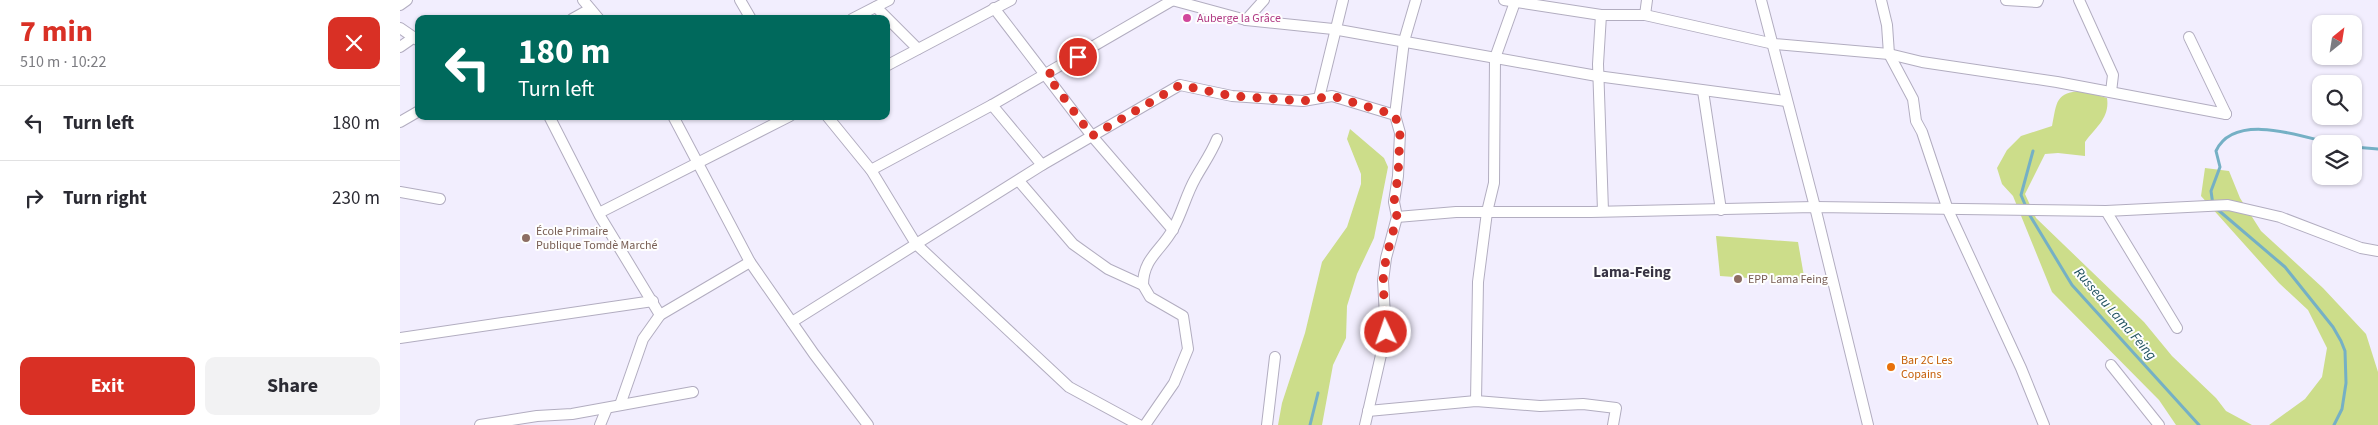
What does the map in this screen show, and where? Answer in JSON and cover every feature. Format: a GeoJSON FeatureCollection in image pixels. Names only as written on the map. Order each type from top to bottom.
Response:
{"type":"FeatureCollection","features":[{"type":"Feature","properties":{"kind":"street"},"geometry":{"type":"LineString","coordinates":[[400,5],[407,0]]}},
{"type":"Feature","properties":{"kind":"street"},"geometry":{"type":"LineString","coordinates":[[583,0],[596,15]]}},
{"type":"Feature","properties":{"kind":"street"},"geometry":{"type":"LineString","coordinates":[[859,15],[889,0]]}},
{"type":"Feature","properties":{"kind":"street"},"geometry":{"type":"LineString","coordinates":[[890,64],[1011,0]]}},
{"type":"Feature","properties":{"kind":"street"},"geometry":{"type":"LineString","coordinates":[[871,170],[1047,75],[1172,0],[1246,20],[1333,30],[1404,41],[1597,76],[1703,91],[1786,100]]}},
{"type":"Feature","properties":{"kind":"street"},"geometry":{"type":"LineString","coordinates":[[1246,20],[1264,0]]}},
{"type":"Feature","properties":{"kind":"street"},"geometry":{"type":"LineString","coordinates":[[1319,98],[1326,74],[1333,30],[1343,0]]}},
{"type":"Feature","properties":{"kind":"street"},"geometry":{"type":"LineString","coordinates":[[1365,425],[1386,332],[1383,281],[1386,258],[1397,217],[1394,202],[1398,176],[1400,133],[1395,115],[1404,41],[1416,0]]}},
{"type":"Feature","properties":{"kind":"street"},"geometry":{"type":"LineString","coordinates":[[1504,0],[1601,15],[1645,15],[1746,36],[1774,44],[1889,54],[1922,62],[2111,92],[2226,114],[2189,37]]}},
{"type":"Feature","properties":{"kind":"street"},"geometry":{"type":"LineString","coordinates":[[1645,15],[1647,0]]}},
{"type":"Feature","properties":{"kind":"street"},"geometry":{"type":"LineString","coordinates":[[1761,0],[1774,44],[1786,100],[1815,207],[1868,425]]}},
{"type":"Feature","properties":{"kind":"street"},"geometry":{"type":"LineString","coordinates":[[1881,0],[1888,25],[1889,54],[1913,99],[1916,121],[1922,132],[1948,210],[2021,368],[2044,425]]}},
{"type":"Feature","properties":{"kind":"street"},"geometry":{"type":"LineString","coordinates":[[2006,0],[2025,2],[2037,2],[2038,0]]}},
{"type":"Feature","properties":{"kind":"street"},"geometry":{"type":"LineString","coordinates":[[2079,0],[2113,75],[2111,92]]}},
{"type":"Feature","properties":{"kind":"street"},"geometry":{"type":"LineString","coordinates":[[743,1],[749,15]]}},
{"type":"Feature","properties":{"kind":"street"},"geometry":{"type":"LineString","coordinates":[[1476,401],[1478,282],[1486,212],[1494,183],[1495,58],[1515,2]]}},
{"type":"Feature","properties":{"kind":"street"},"geometry":{"type":"LineString","coordinates":[[876,6],[885,15]]}},
{"type":"Feature","properties":{"kind":"street"},"geometry":{"type":"LineString","coordinates":[[579,15],[590,8]]}},
{"type":"Feature","properties":{"kind":"street"},"geometry":{"type":"LineString","coordinates":[[994,8],[1092,136],[1173,230]]}},
{"type":"Feature","properties":{"kind":"street"},"geometry":{"type":"LineString","coordinates":[[1601,15],[1597,76],[1604,166],[1604,211]]}},
{"type":"Feature","properties":{"kind":"street"},"geometry":{"type":"LineString","coordinates":[[890,20],[918,49]]}},
{"type":"Feature","properties":{"kind":"street"},"geometry":{"type":"LineString","coordinates":[[400,28],[415,39]]}},
{"type":"Feature","properties":{"kind":"street"},"geometry":{"type":"LineString","coordinates":[[400,47],[415,40]]}},
{"type":"Feature","properties":{"kind":"street"},"geometry":{"type":"LineString","coordinates":[[792,322],[1042,166],[1180,85],[1232,96],[1303,101],[1332,96],[1395,115]]}},
{"type":"Feature","properties":{"kind":"street"},"geometry":{"type":"LineString","coordinates":[[1703,91],[1721,210]]}},
{"type":"Feature","properties":{"kind":"street"},"geometry":{"type":"LineString","coordinates":[[992,105],[1042,166]]}},
{"type":"Feature","properties":{"kind":"street"},"geometry":{"type":"LineString","coordinates":[[400,122],[415,113]]}},
{"type":"Feature","properties":{"kind":"street"},"geometry":{"type":"LineString","coordinates":[[551,120],[599,213],[660,315]]}},
{"type":"Feature","properties":{"kind":"street"},"geometry":{"type":"LineString","coordinates":[[674,120],[750,262],[868,425]]}},
{"type":"Feature","properties":{"kind":"street"},"geometry":{"type":"LineString","coordinates":[[599,213],[782,120]]}},
{"type":"Feature","properties":{"kind":"street"},"geometry":{"type":"LineString","coordinates":[[830,120],[871,170],[916,244],[1070,387],[1139,425]]}},
{"type":"Feature","properties":{"kind":"street"},"geometry":{"type":"LineString","coordinates":[[1143,286],[1143,273],[1152,256],[1173,230],[1195,179],[1207,162],[1218,139]]}},
{"type":"Feature","properties":{"kind":"street"},"geometry":{"type":"LineString","coordinates":[[1019,181],[1073,244],[1108,269],[1143,286],[1150,297],[1183,316],[1188,349],[1174,383],[1145,425]]}},
{"type":"Feature","properties":{"kind":"street"},"geometry":{"type":"LineString","coordinates":[[400,192],[440,198]]}},
{"type":"Feature","properties":{"kind":"street"},"geometry":{"type":"LineString","coordinates":[[1397,217],[1486,212],[1721,210],[1815,207],[1948,210],[2016,208],[2106,211],[2228,205],[2280,217],[2361,248],[2378,251]]}},
{"type":"Feature","properties":{"kind":"street"},"geometry":{"type":"LineString","coordinates":[[2106,211],[2176,328]]}},
{"type":"Feature","properties":{"kind":"street"},"geometry":{"type":"LineString","coordinates":[[620,406],[643,339],[660,315],[750,262]]}},
{"type":"Feature","properties":{"kind":"street"},"geometry":{"type":"LineString","coordinates":[[400,338],[653,301]]}},
{"type":"Feature","properties":{"kind":"street"},"geometry":{"type":"LineString","coordinates":[[1267,425],[1275,357]]}},
{"type":"Feature","properties":{"kind":"street"},"geometry":{"type":"LineString","coordinates":[[2111,365],[2159,425]]}},
{"type":"Feature","properties":{"kind":"street"},"geometry":{"type":"LineString","coordinates":[[480,425],[620,406],[693,392]]}},
{"type":"Feature","properties":{"kind":"street"},"geometry":{"type":"LineString","coordinates":[[1368,411],[1476,401],[1540,406],[1582,404],[1616,408],[1613,425]]}},
{"type":"Feature","properties":{"kind":"street"},"geometry":{"type":"LineString","coordinates":[[600,425],[607,408]]}},
{"type":"Feature","properties":{"kind":"green space"},"geometry":{"type":"Polygon","coordinates":[[[2083,91],[2107,98],[2104,117],[2085,142],[2085,156],[2058,153],[2045,154],[2025,194],[2036,218],[2144,322],[2172,356],[2216,398],[2226,411],[2252,425],[2176,425],[2159,400],[2052,292],[2013,196],[2002,184],[1997,168],[2007,150],[2021,136],[2052,126],[2057,105],[2062,96],[2083,91]]]}},
{"type":"Feature","properties":{"kind":"green space"},"geometry":{"type":"Polygon","coordinates":[[[1350,129],[1384,158],[1388,167],[1374,238],[1357,274],[1347,306],[1346,338],[1333,365],[1322,425],[1278,425],[1282,403],[1305,333],[1322,262],[1347,227],[1361,184],[1361,174],[1347,139],[1350,129]]]}},
{"type":"Feature","properties":{"kind":"green space"},"geometry":{"type":"Polygon","coordinates":[[[2205,168],[2229,171],[2240,198],[2261,231],[2323,288],[2366,334],[2378,372],[2378,425],[2269,425],[2305,399],[2322,377],[2327,348],[2308,310],[2279,283],[2201,196],[2205,168]]]}},
{"type":"Feature","properties":{"kind":"green space"},"geometry":{"type":"Polygon","coordinates":[[[1716,236],[1798,242],[1805,282],[1720,276],[1716,236]]]}},
{"type":"Feature","properties":{"kind":"waterway"},"geometry":{"type":"LineString","coordinates":[[2213,205],[2211,191],[2220,167],[2216,151],[2225,139],[2237,132],[2252,130],[2287,132],[2312,138]]}},
{"type":"Feature","properties":{"kind":"waterway"},"geometry":{"type":"LineString","coordinates":[[2362,148],[2378,149]]}},
{"type":"Feature","properties":{"kind":"waterway","name":"Russeau Lama Feing"},"geometry":{"type":"LineString","coordinates":[[2033,151],[2021,195],[2029,214],[2072,285],[2199,425]]}},
{"type":"Feature","properties":{"kind":"waterway"},"geometry":{"type":"LineString","coordinates":[[2217,209],[2285,267],[2333,327],[2341,341],[2345,351],[2346,383],[2342,409],[2334,425]]}},
{"type":"Feature","properties":{"kind":"waterway","name":"Russeau Lama Feing"},"geometry":{"type":"LineString","coordinates":[[1310,425],[1318,393]]}},
{"type":"Feature","properties":{"kind":"place","name":"Auberge la Grâce"},"geometry":{"type":"Point","coordinates":[1187,18]}},
{"type":"Feature","properties":{"kind":"place","name":"École Primaire Publique Tomdè Marché"},"geometry":{"type":"Point","coordinates":[526,238]}},
{"type":"Feature","properties":{"kind":"place","name":"EPP Lama Feing"},"geometry":{"type":"Point","coordinates":[1738,279]}},
{"type":"Feature","properties":{"kind":"place","name":"Bar 2C Les Copains"},"geometry":{"type":"Point","coordinates":[1891,367]}},
{"type":"Feature","properties":{"kind":"district","name":"Lama-Feing"},"geometry":{"type":"Point","coordinates":[1632,272]}},
{"type":"Feature","properties":{"kind":"route"},"geometry":{"type":"LineString","coordinates":[[1078,57],[1047,75],[1092,136],[1180,85],[1220,95],[1232,96],[1303,101],[1332,96],[1376,111],[1395,115],[1400,133],[1398,176],[1394,202],[1397,217],[1386,258],[1383,281],[1386,332]]}}]}
